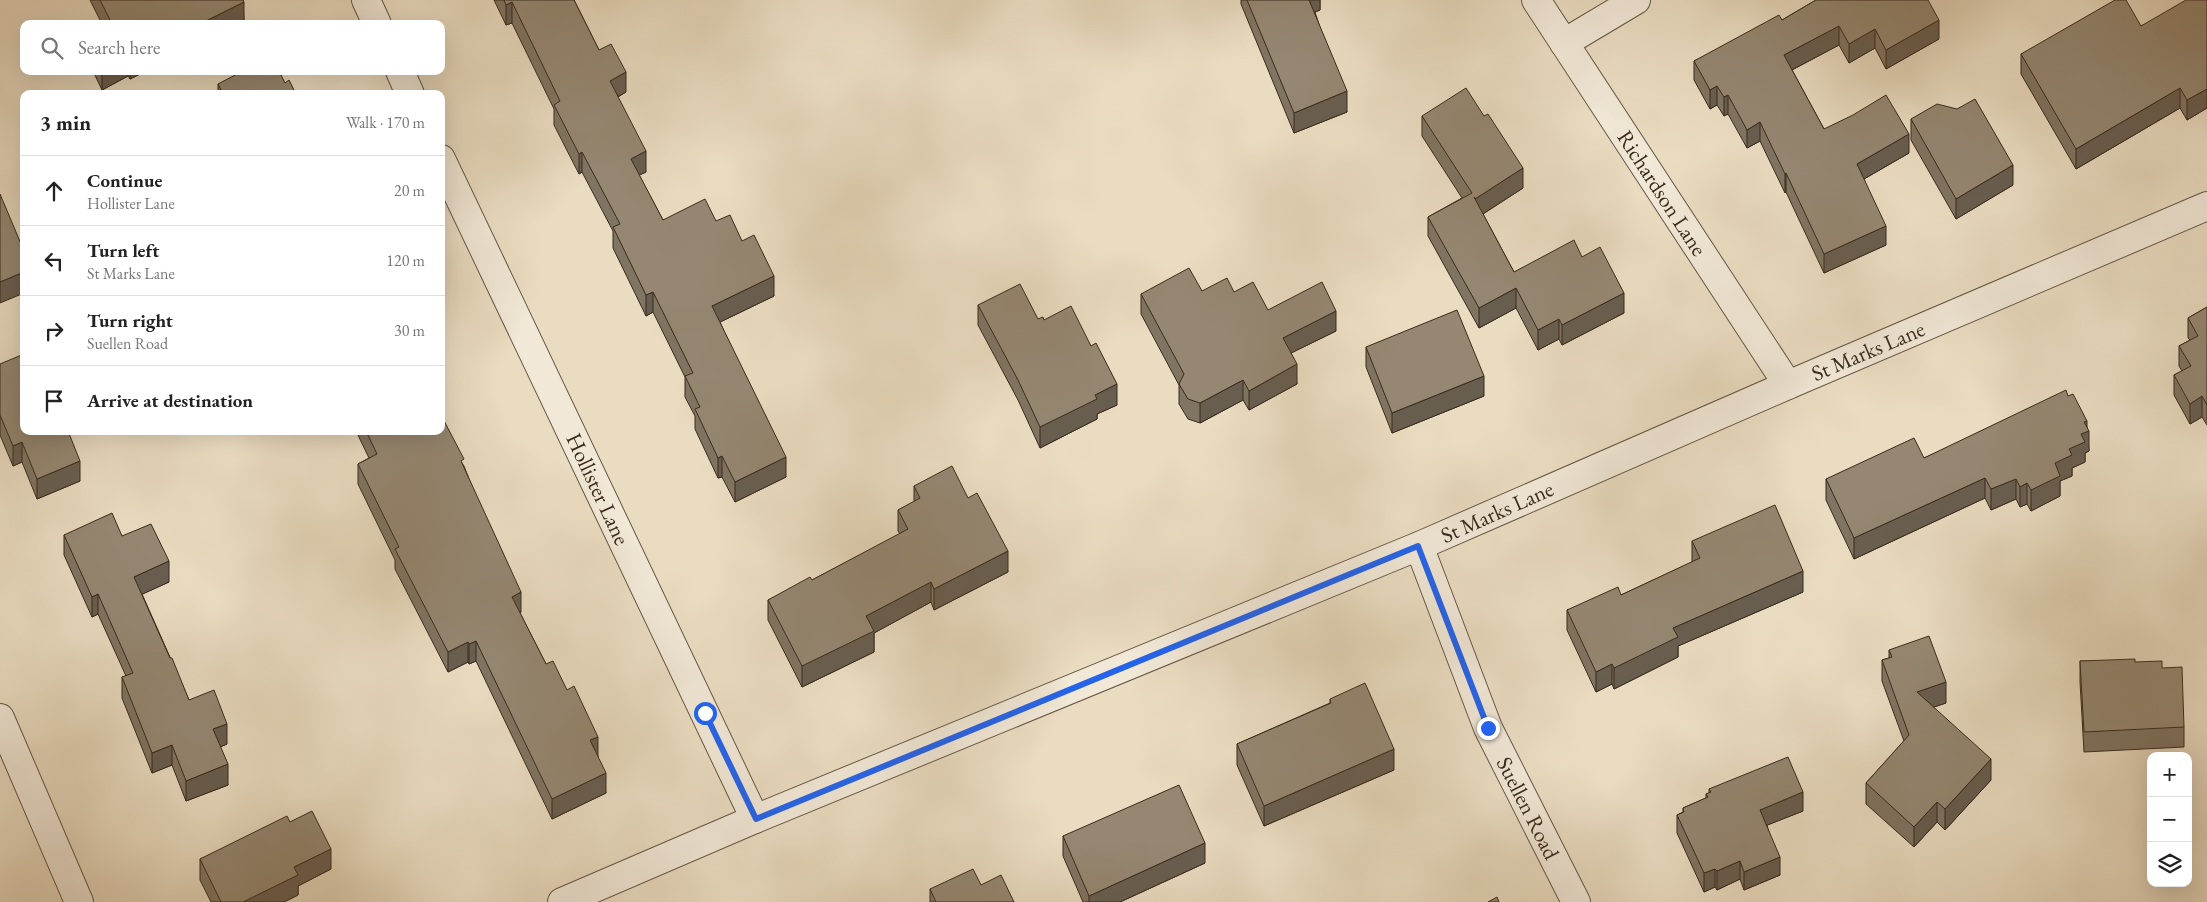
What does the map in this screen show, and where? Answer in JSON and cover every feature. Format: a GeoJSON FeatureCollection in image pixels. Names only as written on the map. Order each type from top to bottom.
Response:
{"type":"FeatureCollection","features":[{"type":"Feature","properties":{"kind":"street"},"geometry":{"type":"LineString","coordinates":[[366,0],[375,20]]}},
{"type":"Feature","properties":{"kind":"street","name":"Richardson Lane"},"geometry":{"type":"LineString","coordinates":[[1536,0],[1788,385]]}},
{"type":"Feature","properties":{"kind":"street"},"geometry":{"type":"LineString","coordinates":[[1564,42],[1636,0]]}},
{"type":"Feature","properties":{"kind":"street"},"geometry":{"type":"LineString","coordinates":[[402,75],[408,90]]}},
{"type":"Feature","properties":{"kind":"street","name":"Hollister Lane"},"geometry":{"type":"LineString","coordinates":[[445,167],[756,819]]}},
{"type":"Feature","properties":{"kind":"street","name":"St Marks Lane"},"geometry":{"type":"LineString","coordinates":[[562,902],[756,819],[1418,546],[2207,206]]}},
{"type":"Feature","properties":{"kind":"street","name":"Suellen Road"},"geometry":{"type":"LineString","coordinates":[[1418,546],[1488,728],[1576,902]]}},
{"type":"Feature","properties":{"kind":"street"},"geometry":{"type":"LineString","coordinates":[[0,718],[79,902]]}},
{"type":"Feature","properties":{"kind":"building"},"geometry":{"type":"Polygon","coordinates":[[[100,0],[243,0],[244,2],[208,20],[110,20],[100,0]]]}},
{"type":"Feature","properties":{"kind":"building"},"geometry":{"type":"Polygon","coordinates":[[[504,0],[574,0],[599,50],[611,44],[626,72],[610,81],[646,151],[631,159],[663,220],[705,199],[716,221],[730,215],[742,241],[754,235],[774,276],[712,306],[786,457],[735,482],[722,456],[718,458],[695,409],[700,407],[685,376],[693,373],[653,292],[646,295],[613,227],[620,224],[582,152],[579,154],[554,105],[560,101],[512,2],[506,5],[504,0]]]}},
{"type":"Feature","properties":{"kind":"building"},"geometry":{"type":"Polygon","coordinates":[[[1247,0],[1309,0],[1347,91],[1294,113],[1247,0]]]}},
{"type":"Feature","properties":{"kind":"building"},"geometry":{"type":"Polygon","coordinates":[[[1816,0],[1928,0],[1939,20],[1886,50],[1875,29],[1849,44],[1839,26],[1784,55],[1824,129],[1853,115],[1886,95],[1909,134],[1857,164],[1886,226],[1824,254],[1760,122],[1747,130],[1728,95],[1724,97],[1717,86],[1710,90],[1694,61],[1779,15],[1782,20],[1816,0]]]}},
{"type":"Feature","properties":{"kind":"building"},"geometry":{"type":"Polygon","coordinates":[[[2115,0],[2126,0],[2141,26],[2186,0],[2207,0],[2207,89],[2187,100],[2180,88],[2076,149],[2021,54],[2115,0]]]}},
{"type":"Feature","properties":{"kind":"building"},"geometry":{"type":"Polygon","coordinates":[[[235,75],[281,75],[285,83],[289,80],[294,90],[221,90],[218,84],[235,75]]]}},
{"type":"Feature","properties":{"kind":"building"},"geometry":{"type":"Polygon","coordinates":[[[1466,88],[1484,116],[1488,114],[1523,168],[1475,199],[1514,272],[1574,240],[1582,257],[1600,247],[1624,293],[1562,325],[1559,319],[1538,330],[1516,288],[1479,308],[1428,217],[1472,193],[1422,116],[1466,88]]]}},
{"type":"Feature","properties":{"kind":"building"},"geometry":{"type":"Polygon","coordinates":[[[1975,99],[2013,165],[1956,199],[1911,119],[1937,104],[1957,109],[1975,99]]]}},
{"type":"Feature","properties":{"kind":"building"},"geometry":{"type":"Polygon","coordinates":[[[0,194],[20,242],[20,274],[0,282],[0,194]]]}},
{"type":"Feature","properties":{"kind":"building"},"geometry":{"type":"Polygon","coordinates":[[[1189,268],[1202,291],[1227,278],[1234,292],[1253,282],[1268,310],[1322,282],[1336,311],[1283,338],[1297,364],[1249,391],[1243,380],[1200,403],[1188,399],[1179,384],[1184,374],[1141,294],[1189,268]]]}},
{"type":"Feature","properties":{"kind":"building"},"geometry":{"type":"Polygon","coordinates":[[[1020,284],[1038,319],[1043,317],[1044,320],[1071,306],[1091,346],[1096,343],[1117,384],[1095,395],[1097,399],[1040,427],[1018,380],[978,305],[1020,284]]]}},
{"type":"Feature","properties":{"kind":"building"},"geometry":{"type":"Polygon","coordinates":[[[2207,307],[2207,405],[2202,396],[2190,404],[2174,375],[2191,366],[2179,346],[2198,336],[2188,318],[2207,307]]]}},
{"type":"Feature","properties":{"kind":"building"},"geometry":{"type":"Polygon","coordinates":[[[1457,310],[1484,376],[1392,413],[1366,347],[1457,310]]]}},
{"type":"Feature","properties":{"kind":"building"},"geometry":{"type":"Polygon","coordinates":[[[20,356],[20,435],[70,435],[80,461],[37,479],[22,442],[13,446],[0,415],[0,364],[20,356]]]}},
{"type":"Feature","properties":{"kind":"building"},"geometry":{"type":"Polygon","coordinates":[[[2066,390],[2068,396],[2073,394],[2087,421],[2084,422],[2089,431],[2081,434],[2085,442],[2069,449],[2072,455],[2055,463],[2060,476],[2031,490],[2027,483],[2020,487],[2016,479],[1991,489],[1985,478],[1854,538],[1826,479],[1914,438],[1924,458],[2066,390]]]}},
{"type":"Feature","properties":{"kind":"building"},"geometry":{"type":"Polygon","coordinates":[[[445,423],[464,459],[461,461],[521,592],[512,597],[546,664],[553,661],[567,690],[574,686],[598,737],[590,740],[606,773],[552,799],[476,641],[469,644],[468,642],[448,652],[395,549],[399,547],[358,464],[377,454],[368,435],[445,435],[445,423]]]}},
{"type":"Feature","properties":{"kind":"building"},"geometry":{"type":"Polygon","coordinates":[[[952,466],[968,498],[977,493],[1008,551],[934,589],[931,582],[866,616],[874,631],[802,666],[768,600],[810,577],[812,580],[908,529],[898,510],[920,498],[914,486],[952,466]]]}},
{"type":"Feature","properties":{"kind":"building"},"geometry":{"type":"Polygon","coordinates":[[[1775,505],[1803,571],[1673,628],[1678,637],[1614,668],[1612,664],[1596,672],[1567,610],[1618,587],[1621,595],[1700,558],[1692,541],[1775,505]]]}},
{"type":"Feature","properties":{"kind":"building"},"geometry":{"type":"Polygon","coordinates":[[[112,513],[122,536],[151,524],[169,561],[134,577],[170,658],[172,658],[189,700],[214,690],[227,724],[213,729],[228,764],[186,781],[172,745],[152,753],[122,677],[133,673],[98,594],[92,597],[64,535],[112,513]]]}},
{"type":"Feature","properties":{"kind":"building"},"geometry":{"type":"Polygon","coordinates":[[[1929,636],[1946,682],[1917,692],[1991,759],[1945,809],[1937,802],[1914,827],[1866,783],[1909,735],[1882,660],[1892,657],[1889,650],[1929,636]]]}},
{"type":"Feature","properties":{"kind":"building"},"geometry":{"type":"Polygon","coordinates":[[[2135,659],[2135,662],[2162,661],[2162,668],[2182,667],[2184,727],[2084,732],[2080,661],[2135,659]]]}},
{"type":"Feature","properties":{"kind":"building"},"geometry":{"type":"Polygon","coordinates":[[[1365,683],[1394,749],[1264,806],[1237,744],[1331,703],[1330,699],[1365,683]]]}},
{"type":"Feature","properties":{"kind":"building"},"geometry":{"type":"Polygon","coordinates":[[[1788,757],[1803,792],[1760,810],[1780,857],[1744,872],[1740,861],[1717,871],[1715,869],[1704,873],[1677,815],[1684,812],[1683,808],[1708,797],[1706,794],[1711,792],[1709,789],[1788,757]]]}},
{"type":"Feature","properties":{"kind":"building"},"geometry":{"type":"Polygon","coordinates":[[[1179,785],[1205,843],[1089,896],[1063,836],[1179,785]]]}},
{"type":"Feature","properties":{"kind":"building"},"geometry":{"type":"Polygon","coordinates":[[[312,811],[331,849],[294,867],[298,875],[243,902],[221,902],[200,859],[287,816],[290,822],[312,811]]]}},
{"type":"Feature","properties":{"kind":"building"},"geometry":{"type":"Polygon","coordinates":[[[973,869],[981,885],[1001,875],[1014,902],[936,902],[930,889],[973,869]]]}},
{"type":"Feature","properties":{"kind":"building"},"geometry":{"type":"Polygon","coordinates":[[[1497,897],[1499,902],[1488,902],[1497,897]]]}},
{"type":"Feature","properties":{"kind":"route"},"geometry":{"type":"LineString","coordinates":[[705,713],[756,819],[1418,546],[1488,728]]}}]}
